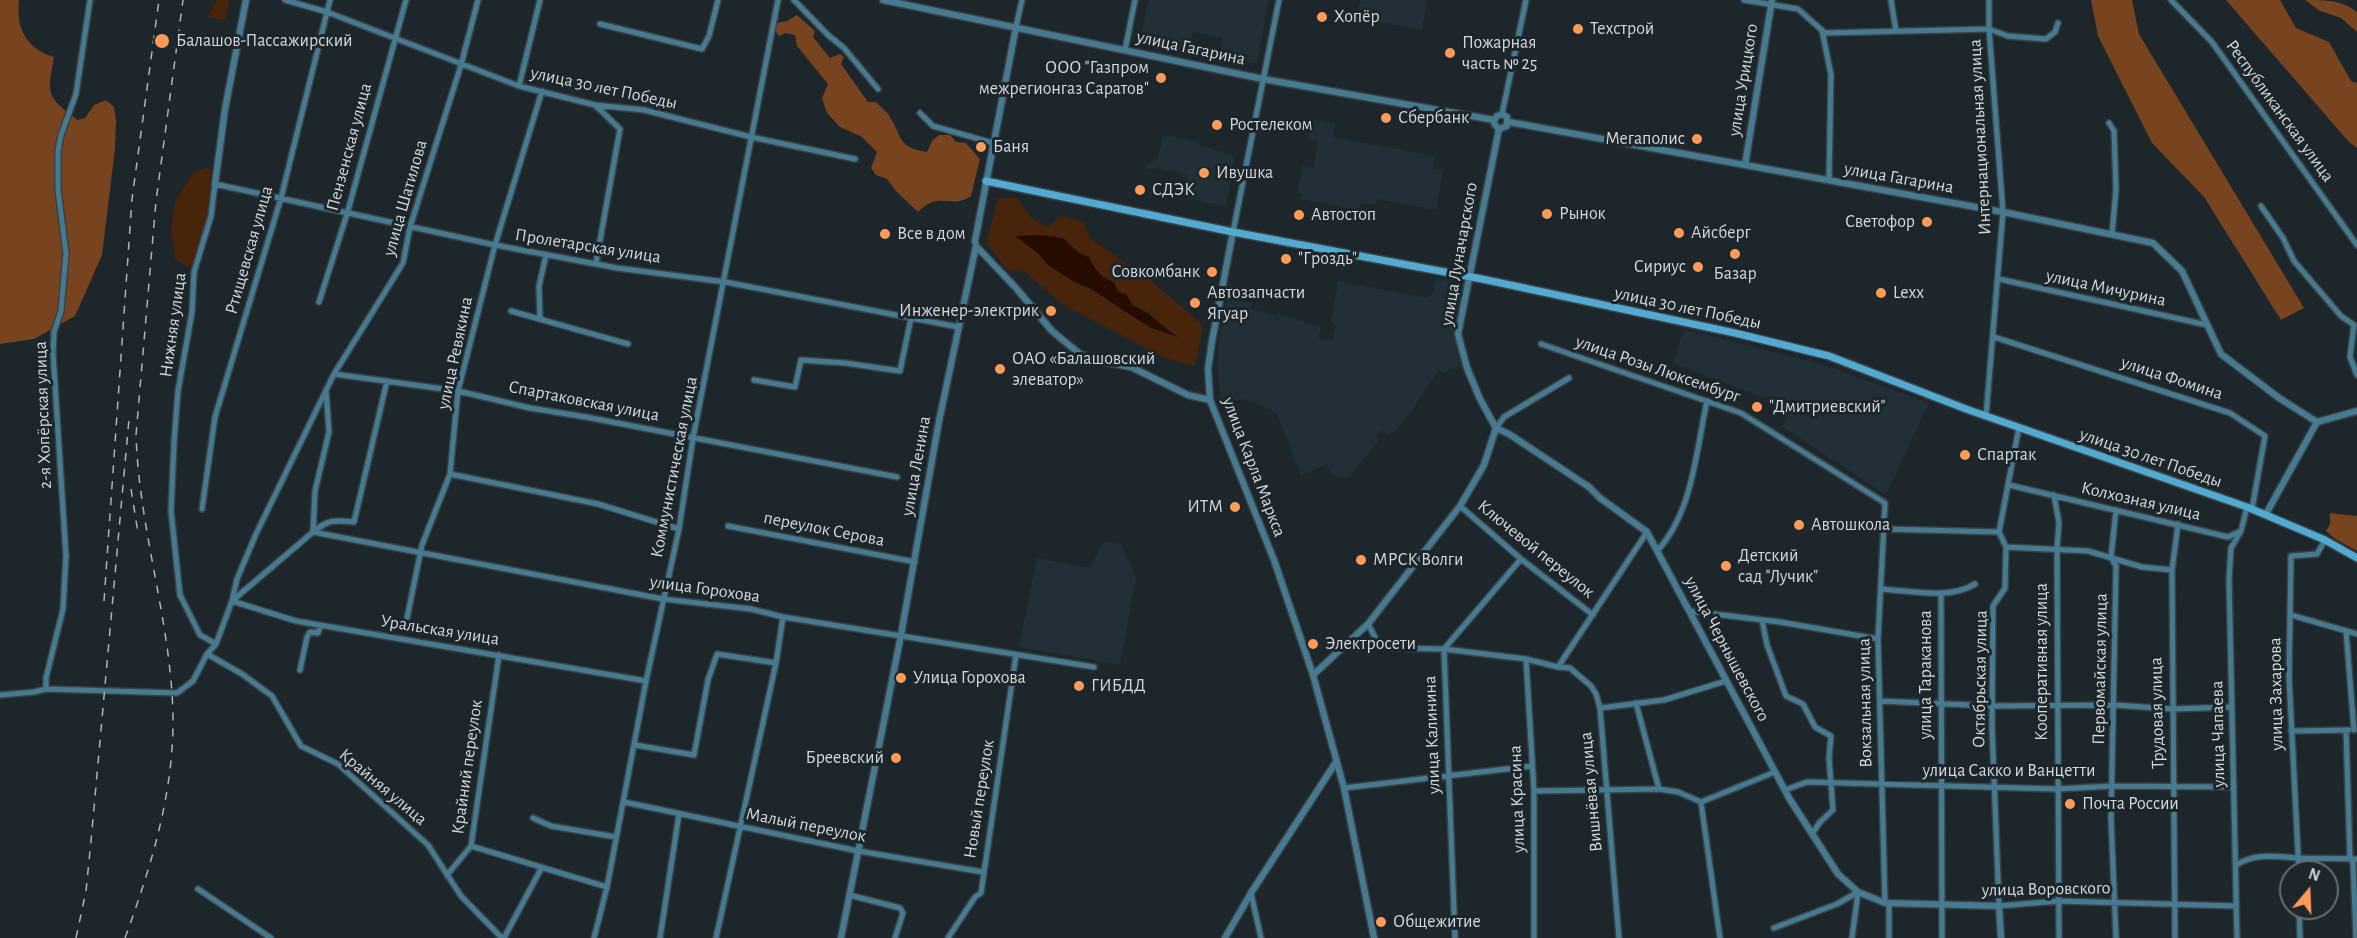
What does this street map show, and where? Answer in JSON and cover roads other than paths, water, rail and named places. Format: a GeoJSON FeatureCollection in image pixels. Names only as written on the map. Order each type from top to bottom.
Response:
{"type":"FeatureCollection","features":[{"type":"Feature","properties":{"kind":"main road","name":"улица 30 лет Победы"},"geometry":{"type":"LineString","coordinates":[[986,181],[1468,277],[1724,331],[1828,356],[2085,452],[2266,514],[2325,540],[2357,558]]}},
{"type":"Feature","properties":{"kind":"street","name":"2-я Хопёрская улица"},"geometry":{"type":"LineString","coordinates":[[46,688],[46,678],[63,609],[66,556],[53,353],[54,332],[63,291],[66,253],[57,169],[61,135],[76,94],[90,0]]}},
{"type":"Feature","properties":{"kind":"street","name":"Нижняя улица"},"geometry":{"type":"LineString","coordinates":[[216,644],[200,635],[180,595],[171,511],[174,443],[178,391],[192,312],[195,272],[211,216],[225,109],[246,0]]}},
{"type":"Feature","properties":{"kind":"street","name":"улица 30 лет Победы"},"geometry":{"type":"LineString","coordinates":[[285,0],[327,12],[519,86],[594,105],[644,110],[751,137],[855,159]]}},
{"type":"Feature","properties":{"kind":"street","name":"Ртищевская улица"},"geometry":{"type":"LineString","coordinates":[[202,509],[215,417],[281,198],[330,0]]}},
{"type":"Feature","properties":{"kind":"street","name":"Пензенская улица"},"geometry":{"type":"LineString","coordinates":[[319,302],[347,214],[406,0]]}},
{"type":"Feature","properties":{"kind":"street","name":"улица Шатилова"},"geometry":{"type":"LineString","coordinates":[[216,644],[232,601],[237,579],[256,534],[326,390],[404,263],[410,227],[461,65],[478,0]]}},
{"type":"Feature","properties":{"kind":"street"},"geometry":{"type":"LineString","coordinates":[[519,86],[540,0]]}},
{"type":"Feature","properties":{"kind":"street"},"geometry":{"type":"LineString","coordinates":[[600,24],[702,49],[709,36],[718,0]]}},
{"type":"Feature","properties":{"kind":"street","name":"Коммунистическая улица"},"geometry":{"type":"LineString","coordinates":[[594,938],[607,887],[646,681],[679,529],[693,438],[778,0]]}},
{"type":"Feature","properties":{"kind":"street"},"geometry":{"type":"LineString","coordinates":[[794,0],[844,48],[878,89]]}},
{"type":"Feature","properties":{"kind":"street","name":"улица Гагарина"},"geometry":{"type":"LineString","coordinates":[[883,0],[1263,79],[1494,120]]}},
{"type":"Feature","properties":{"kind":"street","name":"улица Ленина"},"geometry":{"type":"LineString","coordinates":[[841,938],[1022,0]]}},
{"type":"Feature","properties":{"kind":"street"},"geometry":{"type":"LineString","coordinates":[[1125,50],[1135,0]]}},
{"type":"Feature","properties":{"kind":"street","name":"улица Карла Маркса"},"geometry":{"type":"LineString","coordinates":[[1279,0],[1212,341],[1208,369],[1210,400],[1274,560],[1313,675],[1344,788],[1374,938]]}},
{"type":"Feature","properties":{"kind":"street"},"geometry":{"type":"LineString","coordinates":[[1502,114],[1526,0]]}},
{"type":"Feature","properties":{"kind":"street"},"geometry":{"type":"LineString","coordinates":[[1744,0],[1798,9],[1825,33],[1989,29],[2008,36],[2046,39],[2055,32],[2058,23]]}},
{"type":"Feature","properties":{"kind":"street"},"geometry":{"type":"LineString","coordinates":[[1891,0],[1896,31]]}},
{"type":"Feature","properties":{"kind":"street","name":"Интернациональная улица"},"geometry":{"type":"LineString","coordinates":[[1986,416],[2003,212],[1989,29],[1989,0]]}},
{"type":"Feature","properties":{"kind":"street","name":"Республиканская улица"},"geometry":{"type":"LineString","coordinates":[[2171,0],[2212,42],[2356,241]]}},
{"type":"Feature","properties":{"kind":"street","name":"улица Урицкого"},"geometry":{"type":"LineString","coordinates":[[1744,165],[1771,3]]}},
{"type":"Feature","properties":{"kind":"street"},"geometry":{"type":"LineString","coordinates":[[1822,30],[1831,75],[1829,181]]}},
{"type":"Feature","properties":{"kind":"street","name":"улица Ревякина"},"geometry":{"type":"LineString","coordinates":[[406,623],[420,552],[450,474],[458,392],[495,245],[542,91]]}},
{"type":"Feature","properties":{"kind":"street"},"geometry":{"type":"LineString","coordinates":[[594,105],[620,129],[596,263]]}},
{"type":"Feature","properties":{"kind":"street"},"geometry":{"type":"LineString","coordinates":[[920,114],[933,126],[993,143]]}},
{"type":"Feature","properties":{"kind":"street"},"geometry":{"type":"LineString","coordinates":[[1502,114],[1509,122],[1507,126],[1499,129],[1494,120],[1502,114]]}},
{"type":"Feature","properties":{"kind":"street","name":"улица Гагарина"},"geometry":{"type":"LineString","coordinates":[[1509,122],[2003,212],[2153,243],[2182,271],[2221,354],[2279,398],[2317,422]]}},
{"type":"Feature","properties":{"kind":"street"},"geometry":{"type":"LineString","coordinates":[[2109,123],[2114,131],[2116,189],[2112,234]]}},
{"type":"Feature","properties":{"kind":"street","name":"улица Луначарского"},"geometry":{"type":"LineString","coordinates":[[1496,428],[1467,368],[1458,334],[1499,129]]}},
{"type":"Feature","properties":{"kind":"street","name":"Пролетарская улица"},"geometry":{"type":"LineString","coordinates":[[215,184],[546,255],[725,282],[958,327]]}},
{"type":"Feature","properties":{"kind":"street"},"geometry":{"type":"LineString","coordinates":[[2261,206],[2283,238],[2294,261],[2341,316],[2354,325],[2350,357],[2357,375]]}},
{"type":"Feature","properties":{"kind":"street"},"geometry":{"type":"LineString","coordinates":[[976,246],[1052,331],[1080,354],[1105,363],[1131,367],[1188,394],[1210,400]]}},
{"type":"Feature","properties":{"kind":"street"},"geometry":{"type":"LineString","coordinates":[[540,319],[540,286],[546,255]]}},
{"type":"Feature","properties":{"kind":"street","name":"улица Мичурина"},"geometry":{"type":"LineString","coordinates":[[1999,279],[2207,325]]}},
{"type":"Feature","properties":{"kind":"street"},"geometry":{"type":"LineString","coordinates":[[511,311],[628,344]]}},
{"type":"Feature","properties":{"kind":"street"},"geometry":{"type":"LineString","coordinates":[[754,380],[795,387],[801,360],[846,363],[900,371],[911,318]]}},
{"type":"Feature","properties":{"kind":"street","name":"улица Фомина"},"geometry":{"type":"LineString","coordinates":[[1994,338],[2229,412],[2265,436],[2249,508]]}},
{"type":"Feature","properties":{"kind":"street","name":"улица Розы Люксембург"},"geometry":{"type":"LineString","coordinates":[[1541,344],[1741,413],[1810,458],[1885,502]]}},
{"type":"Feature","properties":{"kind":"street","name":"Спартаковская улица"},"geometry":{"type":"LineString","coordinates":[[334,374],[458,392],[530,408],[897,477]]}},
{"type":"Feature","properties":{"kind":"street"},"geometry":{"type":"LineString","coordinates":[[1313,675],[1368,624],[1460,506],[1484,465],[1496,428],[1504,417],[1569,378]]}},
{"type":"Feature","properties":{"kind":"street"},"geometry":{"type":"LineString","coordinates":[[313,532],[325,522],[354,522],[387,381]]}},
{"type":"Feature","properties":{"kind":"street","name":"улица Шатилова"},"geometry":{"type":"LineString","coordinates":[[232,601],[313,532],[315,491],[328,432],[326,390]]}},
{"type":"Feature","properties":{"kind":"street"},"geometry":{"type":"LineString","coordinates":[[1658,550],[1678,523],[1690,483],[1707,401]]}},
{"type":"Feature","properties":{"kind":"street"},"geometry":{"type":"LineString","coordinates":[[2266,514],[2317,422],[2357,411]]}},
{"type":"Feature","properties":{"kind":"street"},"geometry":{"type":"LineString","coordinates":[[1884,529],[1999,532],[2019,427]]}},
{"type":"Feature","properties":{"kind":"street","name":"улица Чернышевского"},"geometry":{"type":"LineString","coordinates":[[1496,428],[1509,434],[1589,487],[1600,498],[1647,532],[1785,790],[1838,874],[1858,892]]}},
{"type":"Feature","properties":{"kind":"street"},"geometry":{"type":"LineString","coordinates":[[450,474],[598,504],[679,529]]}},
{"type":"Feature","properties":{"kind":"street","name":"Колхозная улица"},"geometry":{"type":"LineString","coordinates":[[2009,485],[2228,537],[2241,531]]}},
{"type":"Feature","properties":{"kind":"street","name":"Кооперативная улица"},"geometry":{"type":"LineString","coordinates":[[2054,495],[2059,523],[2056,548],[2059,938]]}},
{"type":"Feature","properties":{"kind":"street","name":"Вокзальная улица"},"geometry":{"type":"LineString","coordinates":[[1885,502],[1878,639],[1889,938]]}},
{"type":"Feature","properties":{"kind":"street","name":"Ключевой переулок"},"geometry":{"type":"LineString","coordinates":[[1460,506],[1521,559],[1593,615]]}},
{"type":"Feature","properties":{"kind":"street"},"geometry":{"type":"LineString","coordinates":[[2241,531],[2249,508]]}},
{"type":"Feature","properties":{"kind":"street","name":"Первомайская улица"},"geometry":{"type":"LineString","coordinates":[[2116,510],[2111,557],[2116,566],[2111,818],[2116,938]]}},
{"type":"Feature","properties":{"kind":"street","name":"Трудовая улица"},"geometry":{"type":"LineString","coordinates":[[2175,938],[2172,570],[2178,524]]}},
{"type":"Feature","properties":{"kind":"street","name":"переулок Серова"},"geometry":{"type":"LineString","coordinates":[[728,526],[915,562]]}},
{"type":"Feature","properties":{"kind":"street","name":"улица Чапаева"},"geometry":{"type":"LineString","coordinates":[[2237,938],[2229,579],[2231,548],[2241,531]]}},
{"type":"Feature","properties":{"kind":"street","name":"улица Горохова"},"geometry":{"type":"LineString","coordinates":[[313,532],[663,599],[751,609],[783,617],[1094,667]]}},
{"type":"Feature","properties":{"kind":"street"},"geometry":{"type":"LineString","coordinates":[[1558,668],[1647,532]]}},
{"type":"Feature","properties":{"kind":"street","name":"Октябрьская улица"},"geometry":{"type":"LineString","coordinates":[[1999,532],[2006,547],[2005,588],[1993,606],[1992,706],[2001,938]]}},
{"type":"Feature","properties":{"kind":"street","name":"улица Захарова"},"geometry":{"type":"LineString","coordinates":[[2298,858],[2289,676],[2291,556],[2317,554],[2325,540]]}},
{"type":"Feature","properties":{"kind":"street"},"geometry":{"type":"LineString","coordinates":[[2006,547],[2088,551],[2142,567],[2172,570]]}},
{"type":"Feature","properties":{"kind":"street","name":"улица Калинина"},"geometry":{"type":"LineString","coordinates":[[1455,938],[1444,649],[1521,559]]}},
{"type":"Feature","properties":{"kind":"street"},"geometry":{"type":"LineString","coordinates":[[1881,589],[1941,593],[1964,591],[1975,584]]}},
{"type":"Feature","properties":{"kind":"street","name":"улица Тараканова"},"geometry":{"type":"LineString","coordinates":[[1941,593],[1942,938]]}},
{"type":"Feature","properties":{"kind":"street","name":"Уральская улица"},"geometry":{"type":"LineString","coordinates":[[232,601],[320,626],[646,681]]}},
{"type":"Feature","properties":{"kind":"street"},"geometry":{"type":"LineString","coordinates":[[1689,611],[1878,639]]}},
{"type":"Feature","properties":{"kind":"street"},"geometry":{"type":"LineString","coordinates":[[2291,615],[2357,634]]}},
{"type":"Feature","properties":{"kind":"street"},"geometry":{"type":"LineString","coordinates":[[717,938],[776,663],[783,617]]}},
{"type":"Feature","properties":{"kind":"street"},"geometry":{"type":"LineString","coordinates":[[1762,620],[1767,645],[1786,696],[1803,704],[1815,727],[1831,736],[1833,810],[1820,822],[1812,834]]}},
{"type":"Feature","properties":{"kind":"street","name":"Вишнёвая улица"},"geometry":{"type":"LineString","coordinates":[[1368,624],[1378,643],[1391,648],[1444,649],[1526,659],[1558,668],[1570,668],[1582,676],[1596,694],[1600,708],[1618,938]]}},
{"type":"Feature","properties":{"kind":"street"},"geometry":{"type":"LineString","coordinates":[[300,670],[307,637],[310,632],[318,633],[320,626]]}},
{"type":"Feature","properties":{"kind":"street"},"geometry":{"type":"LineString","coordinates":[[2291,731],[2356,729],[2346,631]]}},
{"type":"Feature","properties":{"kind":"street"},"geometry":{"type":"LineString","coordinates":[[0,695],[34,692],[46,688],[177,693],[193,681],[207,654],[216,644]]}},
{"type":"Feature","properties":{"kind":"street","name":"Крайняя улица"},"geometry":{"type":"LineString","coordinates":[[207,654],[242,674],[272,696],[301,746],[338,764],[428,845],[461,896],[503,938]]}},
{"type":"Feature","properties":{"kind":"street"},"geometry":{"type":"LineString","coordinates":[[635,745],[694,755],[708,680],[717,654],[776,663]]}},
{"type":"Feature","properties":{"kind":"street","name":"Крайний переулок"},"geometry":{"type":"LineString","coordinates":[[447,875],[471,846],[499,655]]}},
{"type":"Feature","properties":{"kind":"street","name":"Новый переулок"},"geometry":{"type":"LineString","coordinates":[[948,938],[975,897],[981,893],[1016,655]]}},
{"type":"Feature","properties":{"kind":"street","name":"улица Красина"},"geometry":{"type":"LineString","coordinates":[[1526,659],[1534,791],[1534,938]]}},
{"type":"Feature","properties":{"kind":"street"},"geometry":{"type":"LineString","coordinates":[[1600,708],[1664,700],[1726,681]]}},
{"type":"Feature","properties":{"kind":"street"},"geometry":{"type":"LineString","coordinates":[[1880,701],[1992,706],[2115,705],[2172,709],[2232,706]]}},
{"type":"Feature","properties":{"kind":"street"},"geometry":{"type":"LineString","coordinates":[[1636,703],[1659,789]]}},
{"type":"Feature","properties":{"kind":"street"},"geometry":{"type":"LineString","coordinates":[[2346,730],[2350,859],[2353,862],[2356,938]]}},
{"type":"Feature","properties":{"kind":"street"},"geometry":{"type":"LineString","coordinates":[[1225,938],[1251,893],[1336,762]]}},
{"type":"Feature","properties":{"kind":"street"},"geometry":{"type":"LineString","coordinates":[[1344,788],[1532,766]]}},
{"type":"Feature","properties":{"kind":"street"},"geometry":{"type":"LineString","coordinates":[[1534,791],[1659,789],[1678,792],[1701,802],[1775,772]]}},
{"type":"Feature","properties":{"kind":"street","name":"улица Сакко и Ванцетти"},"geometry":{"type":"LineString","coordinates":[[1785,790],[1806,782],[2057,789],[2112,786],[2234,787]]}},
{"type":"Feature","properties":{"kind":"street","name":"Малый переулок"},"geometry":{"type":"LineString","coordinates":[[624,802],[858,851],[983,872]]}},
{"type":"Feature","properties":{"kind":"street"},"geometry":{"type":"LineString","coordinates":[[1701,802],[1720,938]]}},
{"type":"Feature","properties":{"kind":"street"},"geometry":{"type":"LineString","coordinates":[[660,938],[679,814]]}},
{"type":"Feature","properties":{"kind":"street"},"geometry":{"type":"LineString","coordinates":[[533,818],[551,826],[616,837]]}},
{"type":"Feature","properties":{"kind":"street"},"geometry":{"type":"LineString","coordinates":[[471,846],[607,887]]}},
{"type":"Feature","properties":{"kind":"street"},"geometry":{"type":"LineString","coordinates":[[2236,865],[2245,859],[2269,855],[2357,859]]}},
{"type":"Feature","properties":{"kind":"street"},"geometry":{"type":"LineString","coordinates":[[503,938],[542,867]]}},
{"type":"Feature","properties":{"kind":"street"},"geometry":{"type":"LineString","coordinates":[[198,889],[271,938]]}},
{"type":"Feature","properties":{"kind":"street"},"geometry":{"type":"LineString","coordinates":[[1773,928],[1837,904],[1858,892]]}},
{"type":"Feature","properties":{"kind":"street"},"geometry":{"type":"LineString","coordinates":[[1852,938],[1858,892]]}},
{"type":"Feature","properties":{"kind":"street","name":"улица Воровского"},"geometry":{"type":"LineString","coordinates":[[1858,892],[1887,903],[1999,906],[2058,901],[2236,906]]}},
{"type":"Feature","properties":{"kind":"street"},"geometry":{"type":"LineString","coordinates":[[1251,893],[1261,938]]}},
{"type":"Feature","properties":{"kind":"street"},"geometry":{"type":"LineString","coordinates":[[849,896],[900,908],[903,913],[896,938]]}},
{"type":"Feature","properties":{"kind":"street"},"geometry":{"type":"LineString","coordinates":[[2299,920],[2300,938]]}},
{"type":"Feature","properties":{"kind":"railway"},"geometry":{"type":"LineString","coordinates":[[104,601],[132,199],[159,0]]}},
{"type":"Feature","properties":{"kind":"railway"},"geometry":{"type":"LineString","coordinates":[[125,938],[144,884],[159,829],[170,773],[172,745],[173,716],[167,645],[143,506],[136,435],[156,201],[183,0]]}},
{"type":"Feature","properties":{"kind":"railway"},"geometry":{"type":"LineString","coordinates":[[76,938],[86,891],[129,419]]}},
{"type":"Feature","properties":{"kind":"railway"},"geometry":{"type":"LineString","coordinates":[[131,489],[138,533]]}},
{"type":"Feature","properties":{"kind":"place","name":"Хопёр"},"geometry":{"type":"Point","coordinates":[1322,17]}},
{"type":"Feature","properties":{"kind":"place","name":"Техстрой"},"geometry":{"type":"Point","coordinates":[1578,29]}},
{"type":"Feature","properties":{"kind":"place","name":"Балашов-Пассажирский"},"geometry":{"type":"Point","coordinates":[162,41]}},
{"type":"Feature","properties":{"kind":"place","name":"Пожарная часть № 25"},"geometry":{"type":"Point","coordinates":[1450,53]}},
{"type":"Feature","properties":{"kind":"place","name":"ООО \"Газпром межрегионгаз Саратов\""},"geometry":{"type":"Point","coordinates":[1161,78]}},
{"type":"Feature","properties":{"kind":"place","name":"Сбербанк"},"geometry":{"type":"Point","coordinates":[1386,118]}},
{"type":"Feature","properties":{"kind":"place","name":"Ростелеком"},"geometry":{"type":"Point","coordinates":[1217,125]}},
{"type":"Feature","properties":{"kind":"place","name":"Мегаполис"},"geometry":{"type":"Point","coordinates":[1697,139]}},
{"type":"Feature","properties":{"kind":"place","name":"Баня"},"geometry":{"type":"Point","coordinates":[981,147]}},
{"type":"Feature","properties":{"kind":"place","name":"Ивушка"},"geometry":{"type":"Point","coordinates":[1204,173]}},
{"type":"Feature","properties":{"kind":"place","name":"СДЭК"},"geometry":{"type":"Point","coordinates":[1140,190]}},
{"type":"Feature","properties":{"kind":"place","name":"Рынок"},"geometry":{"type":"Point","coordinates":[1547,214]}},
{"type":"Feature","properties":{"kind":"place","name":"Автостоп"},"geometry":{"type":"Point","coordinates":[1299,215]}},
{"type":"Feature","properties":{"kind":"place","name":"Светофор"},"geometry":{"type":"Point","coordinates":[1927,222]}},
{"type":"Feature","properties":{"kind":"place","name":"Айсберг"},"geometry":{"type":"Point","coordinates":[1679,233]}},
{"type":"Feature","properties":{"kind":"place","name":"Все в дом"},"geometry":{"type":"Point","coordinates":[885,234]}},
{"type":"Feature","properties":{"kind":"place","name":"Базар"},"geometry":{"type":"Point","coordinates":[1735,254]}},
{"type":"Feature","properties":{"kind":"place","name":"\"Гроздь\""},"geometry":{"type":"Point","coordinates":[1286,259]}},
{"type":"Feature","properties":{"kind":"place","name":"Сириус"},"geometry":{"type":"Point","coordinates":[1698,267]}},
{"type":"Feature","properties":{"kind":"place","name":"Совкомбанк"},"geometry":{"type":"Point","coordinates":[1212,272]}},
{"type":"Feature","properties":{"kind":"place","name":"Lexx"},"geometry":{"type":"Point","coordinates":[1881,293]}},
{"type":"Feature","properties":{"kind":"place","name":"Автозапчасти Ягуар"},"geometry":{"type":"Point","coordinates":[1195,303]}},
{"type":"Feature","properties":{"kind":"place","name":"Инженер-электрик"},"geometry":{"type":"Point","coordinates":[1051,311]}},
{"type":"Feature","properties":{"kind":"place","name":"ОАО «Балашовский элеватор»"},"geometry":{"type":"Point","coordinates":[1000,369]}},
{"type":"Feature","properties":{"kind":"place","name":"\"Дмитриевский\""},"geometry":{"type":"Point","coordinates":[1757,407]}},
{"type":"Feature","properties":{"kind":"place","name":"Спартак"},"geometry":{"type":"Point","coordinates":[1965,455]}},
{"type":"Feature","properties":{"kind":"place","name":"ИТМ"},"geometry":{"type":"Point","coordinates":[1235,507]}},
{"type":"Feature","properties":{"kind":"place","name":"Автошкола"},"geometry":{"type":"Point","coordinates":[1799,525]}},
{"type":"Feature","properties":{"kind":"place","name":"МРСК Волги"},"geometry":{"type":"Point","coordinates":[1361,560]}},
{"type":"Feature","properties":{"kind":"place","name":"Детский сад \"Лучик\""},"geometry":{"type":"Point","coordinates":[1726,566]}},
{"type":"Feature","properties":{"kind":"place","name":"Электросети"},"geometry":{"type":"Point","coordinates":[1313,644]}},
{"type":"Feature","properties":{"kind":"place","name":"Улица Горохова"},"geometry":{"type":"Point","coordinates":[901,678]}},
{"type":"Feature","properties":{"kind":"place","name":"ГИБДД"},"geometry":{"type":"Point","coordinates":[1079,686]}},
{"type":"Feature","properties":{"kind":"place","name":"Бреевский"},"geometry":{"type":"Point","coordinates":[896,758]}},
{"type":"Feature","properties":{"kind":"place","name":"Почта России"},"geometry":{"type":"Point","coordinates":[2070,804]}},
{"type":"Feature","properties":{"kind":"place","name":"Общежитие"},"geometry":{"type":"Point","coordinates":[1381,922]}}]}
